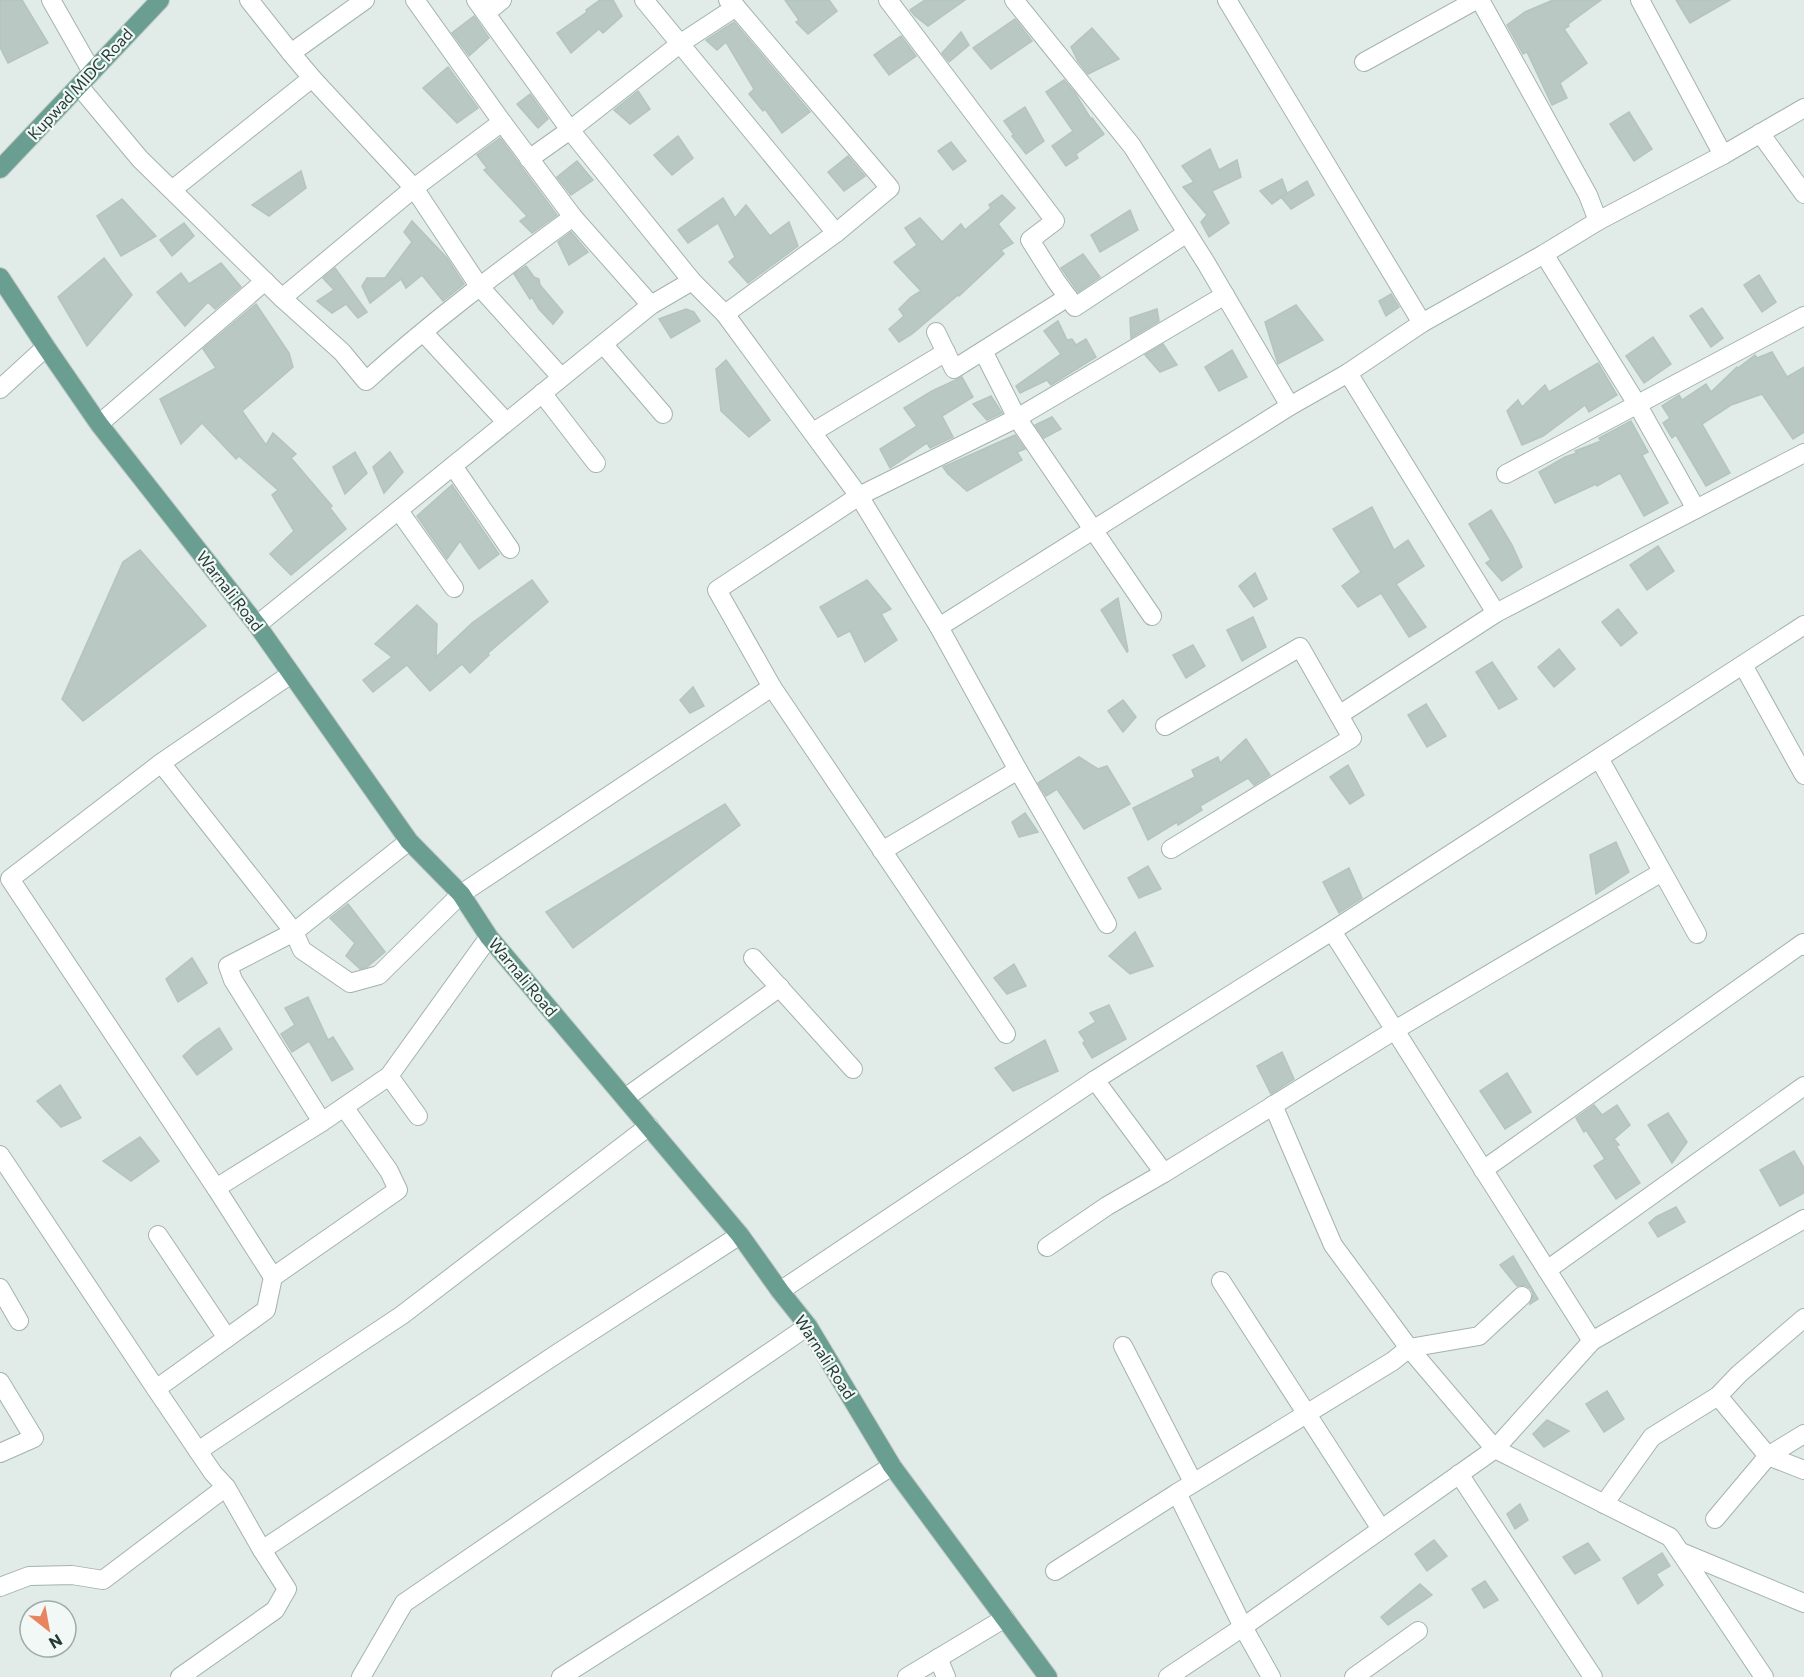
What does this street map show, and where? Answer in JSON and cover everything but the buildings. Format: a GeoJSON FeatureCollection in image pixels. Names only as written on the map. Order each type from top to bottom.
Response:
{"type":"FeatureCollection","features":[{"type":"Feature","properties":{"kind":"main road","name":"Kupwad MIDC Road"},"geometry":{"type":"LineString","coordinates":[[0,169],[160,0]]}},
{"type":"Feature","properties":{"kind":"main road","name":"Warnali Road"},"geometry":{"type":"LineString","coordinates":[[0,277],[99,424],[257,625],[408,841],[461,894],[489,937],[740,1235],[808,1326],[892,1466],[1048,1677]]}},
{"type":"Feature","properties":{"kind":"street"},"geometry":{"type":"LineString","coordinates":[[51,0],[92,72]]}},
{"type":"Feature","properties":{"kind":"street"},"geometry":{"type":"LineString","coordinates":[[249,0],[312,78],[414,188],[479,286],[561,377]]}},
{"type":"Feature","properties":{"kind":"street"},"geometry":{"type":"LineString","coordinates":[[291,53],[366,0]]}},
{"type":"Feature","properties":{"kind":"street"},"geometry":{"type":"LineString","coordinates":[[415,0],[573,217],[651,305]]}},
{"type":"Feature","properties":{"kind":"street"},"geometry":{"type":"LineString","coordinates":[[502,0],[481,6],[570,130],[692,281],[725,314],[859,496],[939,627],[1107,924]]}},
{"type":"Feature","properties":{"kind":"street"},"geometry":{"type":"LineString","coordinates":[[644,0],[836,233]]}},
{"type":"Feature","properties":{"kind":"street"},"geometry":{"type":"LineString","coordinates":[[888,0],[1055,221],[1030,240],[1076,307],[1187,233]]}},
{"type":"Feature","properties":{"kind":"street"},"geometry":{"type":"LineString","coordinates":[[1014,0],[1132,146],[1225,295],[1290,406]]}},
{"type":"Feature","properties":{"kind":"street"},"geometry":{"type":"LineString","coordinates":[[1227,0],[1422,323]]}},
{"type":"Feature","properties":{"kind":"street"},"geometry":{"type":"LineString","coordinates":[[1364,62],[1478,0],[1588,195],[1598,221]]}},
{"type":"Feature","properties":{"kind":"street"},"geometry":{"type":"LineString","coordinates":[[1640,0],[1723,155]]}},
{"type":"Feature","properties":{"kind":"street"},"geometry":{"type":"LineString","coordinates":[[529,159],[570,130],[732,4],[890,188],[836,233],[725,314]]}},
{"type":"Feature","properties":{"kind":"street"},"geometry":{"type":"LineString","coordinates":[[172,190],[312,78]]}},
{"type":"Feature","properties":{"kind":"street"},"geometry":{"type":"LineString","coordinates":[[79,86],[140,159],[264,281],[342,352],[366,381],[479,286],[573,217]]}},
{"type":"Feature","properties":{"kind":"street"},"geometry":{"type":"LineString","coordinates":[[939,627],[1290,406],[1348,373],[1422,323],[1598,221],[1723,155],[1804,108]]}},
{"type":"Feature","properties":{"kind":"street"},"geometry":{"type":"LineString","coordinates":[[282,298],[414,188],[502,122]]}},
{"type":"Feature","properties":{"kind":"street"},"geometry":{"type":"LineString","coordinates":[[1760,133],[1804,194]]}},
{"type":"Feature","properties":{"kind":"street"},"geometry":{"type":"LineString","coordinates":[[1544,254],[1637,404],[1696,510]]}},
{"type":"Feature","properties":{"kind":"street"},"geometry":{"type":"LineString","coordinates":[[99,424],[264,281]]}},
{"type":"Feature","properties":{"kind":"street"},"geometry":{"type":"LineString","coordinates":[[257,625],[651,305],[692,281]]}},
{"type":"Feature","properties":{"kind":"street"},"geometry":{"type":"LineString","coordinates":[[1006,1034],[772,687],[717,590],[859,496],[1017,418],[1225,295]]}},
{"type":"Feature","properties":{"kind":"street"},"geometry":{"type":"LineString","coordinates":[[936,332],[954,369],[1068,297]]}},
{"type":"Feature","properties":{"kind":"street"},"geometry":{"type":"LineString","coordinates":[[1506,474],[1804,316]]}},
{"type":"Feature","properties":{"kind":"street"},"geometry":{"type":"LineString","coordinates":[[423,332],[506,422]]}},
{"type":"Feature","properties":{"kind":"street"},"geometry":{"type":"LineString","coordinates":[[603,344],[663,414]]}},
{"type":"Feature","properties":{"kind":"street"},"geometry":{"type":"LineString","coordinates":[[0,389],[46,347]]}},
{"type":"Feature","properties":{"kind":"street"},"geometry":{"type":"LineString","coordinates":[[983,351],[1017,418],[1152,616]]}},
{"type":"Feature","properties":{"kind":"street"},"geometry":{"type":"LineString","coordinates":[[818,429],[945,352]]}},
{"type":"Feature","properties":{"kind":"street"},"geometry":{"type":"LineString","coordinates":[[1348,373],[1496,613]]}},
{"type":"Feature","properties":{"kind":"street"},"geometry":{"type":"LineString","coordinates":[[542,393],[596,463]]}},
{"type":"Feature","properties":{"kind":"street"},"geometry":{"type":"LineString","coordinates":[[1339,715],[1496,613],[1804,453]]}},
{"type":"Feature","properties":{"kind":"street"},"geometry":{"type":"LineString","coordinates":[[453,466],[510,549]]}},
{"type":"Feature","properties":{"kind":"street"},"geometry":{"type":"LineString","coordinates":[[399,511],[454,588]]}},
{"type":"Feature","properties":{"kind":"street"},"geometry":{"type":"LineString","coordinates":[[780,1291],[1095,1080],[1332,931],[1804,625]]}},
{"type":"Feature","properties":{"kind":"street"},"geometry":{"type":"LineString","coordinates":[[1165,726],[1300,647],[1352,738],[1171,849]]}},
{"type":"Feature","properties":{"kind":"street"},"geometry":{"type":"LineString","coordinates":[[1743,665],[1804,775]]}},
{"type":"Feature","properties":{"kind":"street"},"geometry":{"type":"LineString","coordinates":[[273,1277],[216,1188],[5,883],[161,763],[291,674]]}},
{"type":"Feature","properties":{"kind":"street"},"geometry":{"type":"LineString","coordinates":[[161,763],[294,932],[302,950],[350,983],[379,975],[461,894],[772,687]]}},
{"type":"Feature","properties":{"kind":"street"},"geometry":{"type":"LineString","coordinates":[[1599,758],[1697,934]]}},
{"type":"Feature","properties":{"kind":"street"},"geometry":{"type":"LineString","coordinates":[[882,851],[1018,770]]}},
{"type":"Feature","properties":{"kind":"street"},"geometry":{"type":"LineString","coordinates":[[322,1122],[233,980],[228,966],[294,932],[408,841]]}},
{"type":"Feature","properties":{"kind":"street"},"geometry":{"type":"LineString","coordinates":[[1047,1247],[1107,1206],[1395,1030],[1662,872]]}},
{"type":"Feature","properties":{"kind":"street"},"geometry":{"type":"LineString","coordinates":[[1332,931],[1592,1341]]}},
{"type":"Feature","properties":{"kind":"street"},"geometry":{"type":"LineString","coordinates":[[216,1188],[322,1122],[389,1076],[489,937]]}},
{"type":"Feature","properties":{"kind":"street"},"geometry":{"type":"LineString","coordinates":[[1483,1170],[1803,943],[1804,946]]}},
{"type":"Feature","properties":{"kind":"street"},"geometry":{"type":"LineString","coordinates":[[753,957],[853,1069]]}},
{"type":"Feature","properties":{"kind":"street"},"geometry":{"type":"LineString","coordinates":[[625,1098],[780,987]]}},
{"type":"Feature","properties":{"kind":"street"},"geometry":{"type":"LineString","coordinates":[[389,1076],[418,1116]]}},
{"type":"Feature","properties":{"kind":"street"},"geometry":{"type":"LineString","coordinates":[[1095,1080],[1164,1173]]}},
{"type":"Feature","properties":{"kind":"street"},"geometry":{"type":"LineString","coordinates":[[1547,1270],[1804,1086]]}},
{"type":"Feature","properties":{"kind":"street"},"geometry":{"type":"LineString","coordinates":[[1273,1106],[1333,1245],[1409,1348],[1495,1449],[1670,1537],[1764,1677]]}},
{"type":"Feature","properties":{"kind":"street"},"geometry":{"type":"LineString","coordinates":[[156,1389],[266,1310],[273,1277],[398,1190],[389,1171],[344,1107]]}},
{"type":"Feature","properties":{"kind":"street"},"geometry":{"type":"LineString","coordinates":[[198,1451],[402,1315],[649,1126]]}},
{"type":"Feature","properties":{"kind":"street"},"geometry":{"type":"LineString","coordinates":[[0,1155],[198,1451],[226,1487],[262,1551],[287,1589],[275,1610],[180,1677]]}},
{"type":"Feature","properties":{"kind":"street"},"geometry":{"type":"LineString","coordinates":[[1168,1677],[1244,1627],[1495,1449],[1592,1341],[1804,1219]]}},
{"type":"Feature","properties":{"kind":"street"},"geometry":{"type":"LineString","coordinates":[[158,1235],[227,1338]]}},
{"type":"Feature","properties":{"kind":"street"},"geometry":{"type":"LineString","coordinates":[[262,1551],[558,1353],[740,1235]]}},
{"type":"Feature","properties":{"kind":"street"},"geometry":{"type":"LineString","coordinates":[[1221,1281],[1381,1529]]}},
{"type":"Feature","properties":{"kind":"street"},"geometry":{"type":"LineString","coordinates":[[0,1288],[19,1321]]}},
{"type":"Feature","properties":{"kind":"street"},"geometry":{"type":"LineString","coordinates":[[1055,1571],[1193,1482],[1394,1361],[1409,1348],[1479,1336],[1522,1296]]}},
{"type":"Feature","properties":{"kind":"street"},"geometry":{"type":"LineString","coordinates":[[1604,1504],[1652,1437],[1718,1396],[1739,1374],[1804,1318]]}},
{"type":"Feature","properties":{"kind":"street"},"geometry":{"type":"LineString","coordinates":[[361,1677],[404,1603],[808,1326]]}},
{"type":"Feature","properties":{"kind":"street"},"geometry":{"type":"LineString","coordinates":[[1123,1346],[1193,1482]]}},
{"type":"Feature","properties":{"kind":"street"},"geometry":{"type":"LineString","coordinates":[[0,1382],[34,1438],[0,1453]]}},
{"type":"Feature","properties":{"kind":"street"},"geometry":{"type":"LineString","coordinates":[[1718,1396],[1768,1456],[1804,1470]]}},
{"type":"Feature","properties":{"kind":"street"},"geometry":{"type":"LineString","coordinates":[[1715,1519],[1768,1456],[1804,1434]]}},
{"type":"Feature","properties":{"kind":"street"},"geometry":{"type":"LineString","coordinates":[[561,1677],[892,1466]]}},
{"type":"Feature","properties":{"kind":"street"},"geometry":{"type":"LineString","coordinates":[[1459,1474],[1593,1677]]}},
{"type":"Feature","properties":{"kind":"street"},"geometry":{"type":"LineString","coordinates":[[0,1587],[29,1576],[72,1575],[104,1580],[226,1487]]}},
{"type":"Feature","properties":{"kind":"street"},"geometry":{"type":"LineString","coordinates":[[1178,1493],[1271,1677]]}},
{"type":"Feature","properties":{"kind":"street"},"geometry":{"type":"LineString","coordinates":[[1680,1552],[1804,1603]]}},
{"type":"Feature","properties":{"kind":"street"},"geometry":{"type":"LineString","coordinates":[[907,1677],[1005,1618]]}},
{"type":"Feature","properties":{"kind":"street"},"geometry":{"type":"LineString","coordinates":[[1359,1676],[1418,1631]]}},
{"type":"Feature","properties":{"kind":"street"},"geometry":{"type":"LineString","coordinates":[[938,1658],[946,1677]]}}]}
